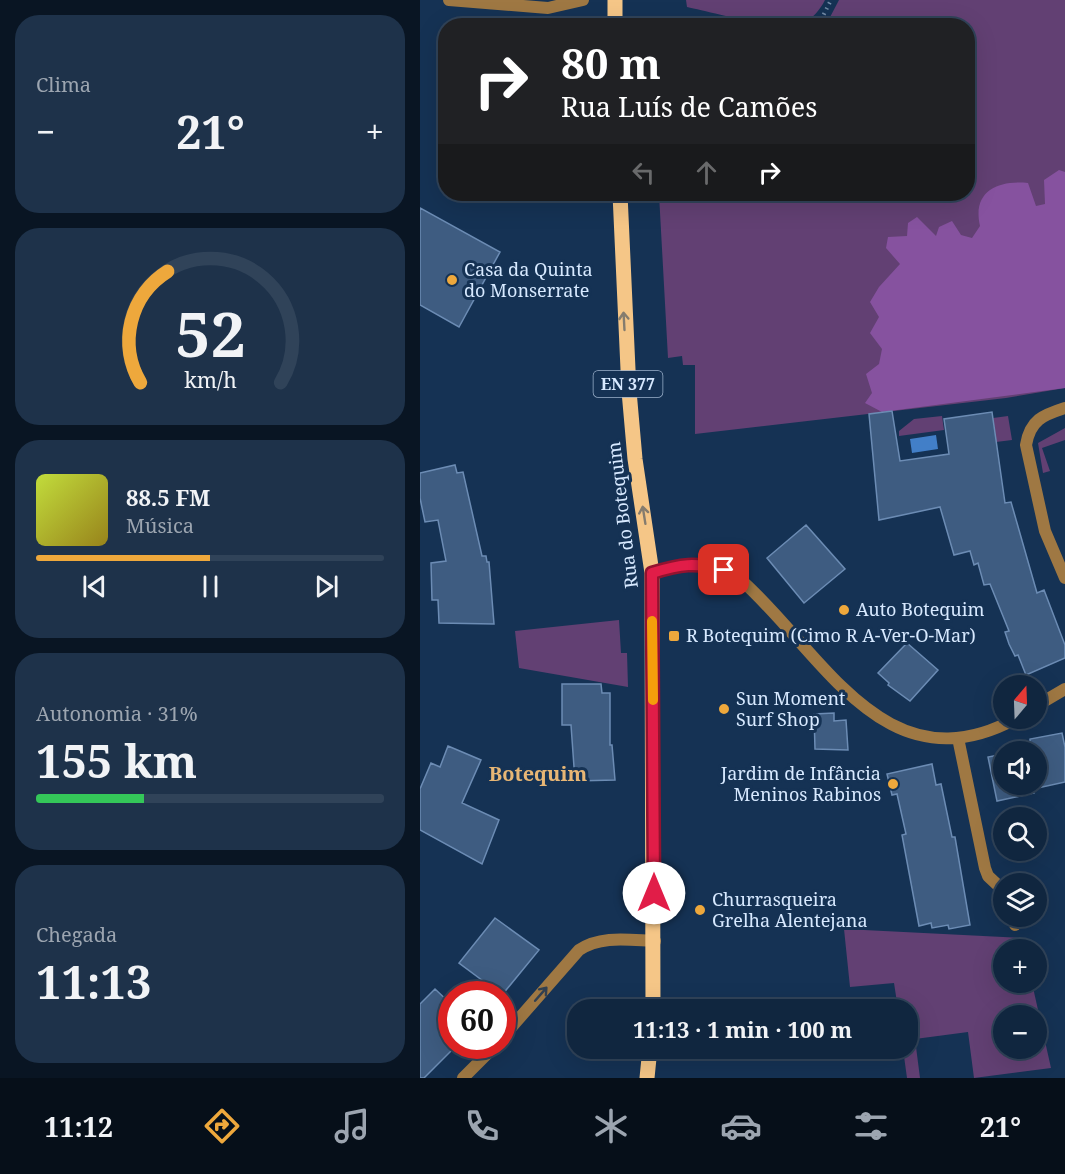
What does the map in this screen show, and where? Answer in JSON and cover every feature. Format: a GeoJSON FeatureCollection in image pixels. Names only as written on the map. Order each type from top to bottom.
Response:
{"type":"FeatureCollection","features":[{"type":"Feature","properties":{"kind":"main road"},"geometry":{"type":"LineString","coordinates":[[615,0],[615,18]]}},
{"type":"Feature","properties":{"kind":"main road","name":"Rua do Botequim"},"geometry":{"type":"LineString","coordinates":[[620,201],[629,391],[635,459],[652,573],[655,941]]}},
{"type":"Feature","properties":{"kind":"main road","name":"EN 377"},"geometry":{"type":"LineString","coordinates":[[653,999],[655,941]]}},
{"type":"Feature","properties":{"kind":"main road"},"geometry":{"type":"LineString","coordinates":[[647,1078],[649,1059]]}},
{"type":"Feature","properties":{"kind":"street"},"geometry":{"type":"LineString","coordinates":[[449,0],[548,8],[568,6],[583,0]]}},
{"type":"Feature","properties":{"kind":"street"},"geometry":{"type":"LineString","coordinates":[[1065,408],[1034,421],[1028,433],[1026,445],[1045,531],[1065,579]]}},
{"type":"Feature","properties":{"kind":"street"},"geometry":{"type":"LineString","coordinates":[[652,573],[679,565],[701,563],[724,570],[756,593],[819,665],[866,709],[888,724],[911,733],[934,738],[977,735],[993,728]]}},
{"type":"Feature","properties":{"kind":"street"},"geometry":{"type":"LineString","coordinates":[[1047,700],[1065,689]]}},
{"type":"Feature","properties":{"kind":"street"},"geometry":{"type":"LineString","coordinates":[[958,738],[985,868],[993,881]]}},
{"type":"Feature","properties":{"kind":"street"},"geometry":{"type":"LineString","coordinates":[[516,1022],[579,950],[591,942],[655,941]]}},
{"type":"Feature","properties":{"kind":"street"},"geometry":{"type":"LineString","coordinates":[[463,1078],[482,1059]]}},
{"type":"Feature","properties":{"kind":"path"},"geometry":{"type":"LineString","coordinates":[[820,18],[831,0]]}},
{"type":"Feature","properties":{"kind":"shaded area"},"geometry":{"type":"Polygon","coordinates":[[[686,0],[825,0],[811,18],[735,18],[687,7],[686,0]]]}},
{"type":"Feature","properties":{"kind":"shaded area"},"geometry":{"type":"Polygon","coordinates":[[[839,0],[1065,0],[1065,388],[1006,398],[695,434],[695,365],[683,365],[682,356],[668,358],[659,201],[975,201],[975,18],[830,18],[839,0]]]}},
{"type":"Feature","properties":{"kind":"shaded area"},"geometry":{"type":"Polygon","coordinates":[[[1059,170],[1065,172],[1065,388],[882,412],[865,403],[872,393],[866,374],[879,364],[882,349],[870,333],[879,317],[870,302],[879,287],[900,264],[886,248],[888,237],[907,236],[908,223],[917,217],[936,236],[939,227],[952,221],[961,235],[972,238],[980,226],[980,204],[990,190],[1007,184],[1028,183],[1036,206],[1045,204],[1044,180],[1059,170]]]}},
{"type":"Feature","properties":{"kind":"shaded area"},"geometry":{"type":"Polygon","coordinates":[[[942,416],[944,430],[899,436],[899,431],[914,419],[942,416]]]}},
{"type":"Feature","properties":{"kind":"shaded area"},"geometry":{"type":"Polygon","coordinates":[[[1008,416],[1012,440],[996,442],[993,418],[1008,416]]]}},
{"type":"Feature","properties":{"kind":"shaded area"},"geometry":{"type":"Polygon","coordinates":[[[1065,428],[1065,440],[1042,448],[1050,471],[1043,473],[1038,443],[1065,428]]]}},
{"type":"Feature","properties":{"kind":"shaded area"},"geometry":{"type":"Polygon","coordinates":[[[619,620],[621,653],[627,653],[628,687],[519,668],[515,631],[619,620]]]}},
{"type":"Feature","properties":{"kind":"shaded area"},"geometry":{"type":"Polygon","coordinates":[[[844,929],[1022,938],[993,939],[993,993],[1034,993],[1037,1005],[993,1005],[993,1059],[1047,1059],[1047,1050],[1051,1068],[974,1078],[968,1032],[918,1039],[918,999],[896,999],[894,983],[850,987],[844,929]]]}},
{"type":"Feature","properties":{"kind":"shaded area"},"geometry":{"type":"Polygon","coordinates":[[[904,1059],[918,1059],[920,1078],[907,1078],[904,1059]]]}},
{"type":"Feature","properties":{"kind":"water"},"geometry":{"type":"Polygon","coordinates":[[[936,435],[938,449],[912,453],[910,439],[936,435]]]}},
{"type":"Feature","properties":{"kind":"building","name":"Casa da Quinta do Monserrate"},"geometry":{"type":"Polygon","coordinates":[[[420,208],[500,252],[459,327],[420,305],[420,208]]]}},
{"type":"Feature","properties":{"kind":"building"},"geometry":{"type":"Polygon","coordinates":[[[892,411],[900,461],[949,454],[944,419],[992,412],[1005,503],[1011,502],[1037,593],[1044,590],[1065,645],[1065,658],[1026,675],[1018,655],[1015,656],[1009,644],[1005,632],[1009,631],[990,584],[984,585],[978,563],[974,565],[970,551],[954,555],[940,507],[879,520],[869,414],[892,411]]]}},
{"type":"Feature","properties":{"kind":"building"},"geometry":{"type":"Polygon","coordinates":[[[455,465],[457,473],[463,472],[482,556],[486,556],[489,562],[494,624],[439,623],[438,600],[432,600],[431,563],[446,561],[438,520],[425,522],[420,498],[420,473],[455,465]]]}},
{"type":"Feature","properties":{"kind":"building"},"geometry":{"type":"Polygon","coordinates":[[[806,525],[845,569],[804,603],[767,558],[806,525]]]}},
{"type":"Feature","properties":{"kind":"building"},"geometry":{"type":"Polygon","coordinates":[[[907,643],[938,670],[910,701],[888,685],[889,683],[878,673],[907,643]]]}},
{"type":"Feature","properties":{"kind":"building"},"geometry":{"type":"Polygon","coordinates":[[[562,684],[601,684],[602,693],[610,693],[610,745],[612,745],[615,780],[575,781],[571,725],[562,725],[562,684]]]}},
{"type":"Feature","properties":{"kind":"building"},"geometry":{"type":"Polygon","coordinates":[[[834,713],[834,721],[846,720],[848,750],[815,749],[814,714],[834,713]]]}},
{"type":"Feature","properties":{"kind":"building"},"geometry":{"type":"Polygon","coordinates":[[[1062,733],[1065,747],[1065,782],[1047,786],[1047,741],[1030,741],[1030,739],[1062,733]]]}},
{"type":"Feature","properties":{"kind":"building"},"geometry":{"type":"Polygon","coordinates":[[[448,746],[481,760],[462,803],[499,820],[482,864],[420,830],[420,789],[431,763],[440,767],[448,746]]]}},
{"type":"Feature","properties":{"kind":"building"},"geometry":{"type":"Polygon","coordinates":[[[993,756],[993,781],[988,757],[993,756]]]}},
{"type":"Feature","properties":{"kind":"building"},"geometry":{"type":"Polygon","coordinates":[[[932,764],[936,785],[941,784],[952,837],[955,837],[970,925],[949,929],[948,925],[932,928],[931,923],[919,926],[902,835],[906,834],[897,794],[892,795],[887,774],[932,764]]]}},
{"type":"Feature","properties":{"kind":"building"},"geometry":{"type":"Polygon","coordinates":[[[996,795],[1025,795],[997,801],[996,795]]]}},
{"type":"Feature","properties":{"kind":"building"},"geometry":{"type":"Polygon","coordinates":[[[495,918],[539,950],[514,981],[483,981],[459,963],[495,918]]]}},
{"type":"Feature","properties":{"kind":"building"},"geometry":{"type":"Polygon","coordinates":[[[435,989],[438,992],[438,1059],[443,1059],[424,1078],[420,1078],[420,1004],[435,989]]]}},
{"type":"Feature","properties":{"kind":"slow traffic"},"geometry":{"type":"LineString","coordinates":[[652,621],[653,700]]}},
{"type":"Feature","properties":{"kind":"place","name":"Casa da Quinta do Monserrate"},"geometry":{"type":"Point","coordinates":[452,280]}},
{"type":"Feature","properties":{"kind":"place","name":"Auto Botequim"},"geometry":{"type":"Point","coordinates":[844,610]}},
{"type":"Feature","properties":{"kind":"place","name":"R Botequim (Cimo R A-Ver-O-Mar)"},"geometry":{"type":"Point","coordinates":[674,636]}},
{"type":"Feature","properties":{"kind":"place","name":"Sun Moment Surf Shop"},"geometry":{"type":"Point","coordinates":[724,709]}},
{"type":"Feature","properties":{"kind":"place","name":"Jardim de Infância Meninos Rabinos"},"geometry":{"type":"Point","coordinates":[893,784]}},
{"type":"Feature","properties":{"kind":"place","name":"Churrasqueira Grelha Alentejana"},"geometry":{"type":"Point","coordinates":[700,910]}},
{"type":"Feature","properties":{"kind":"district","name":"Botequim"},"geometry":{"type":"Point","coordinates":[538,774]}},
{"type":"Feature","properties":{"kind":"route"},"geometry":{"type":"LineString","coordinates":[[654,893],[652,573],[679,565],[701,563],[724,570]]}}]}
